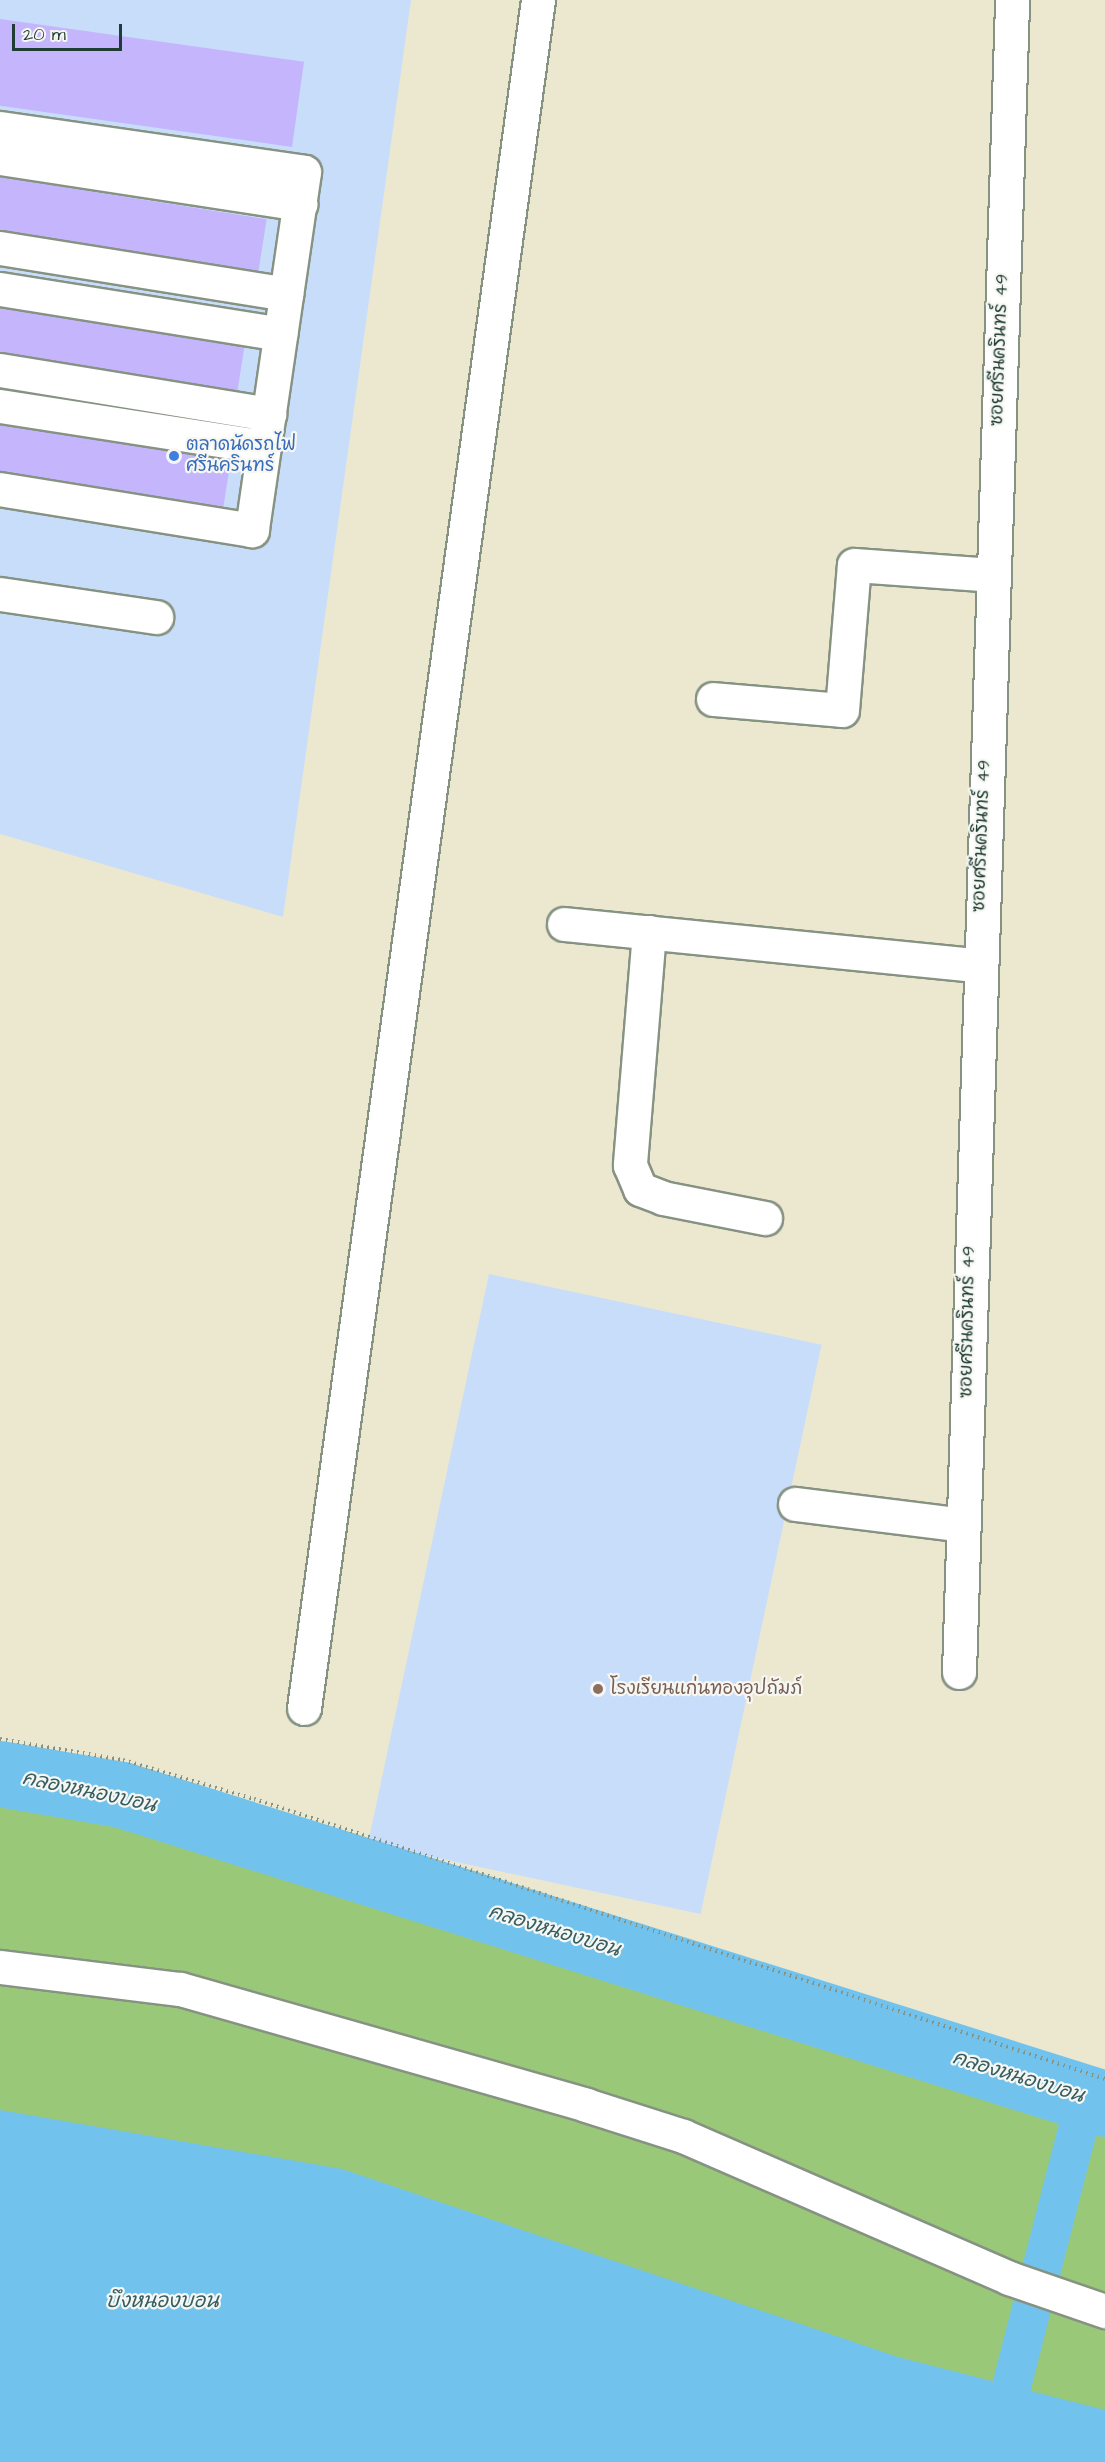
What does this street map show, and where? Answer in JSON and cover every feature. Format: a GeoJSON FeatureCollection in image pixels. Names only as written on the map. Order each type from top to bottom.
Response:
{"type":"FeatureCollection","features":[{"type":"Feature","properties":{"kind":"street"},"geometry":{"type":"LineString","coordinates":[[304,1708],[538,0]]}},
{"type":"Feature","properties":{"kind":"street","name":"ซอยศรีนครินทร์ 49"},"geometry":{"type":"LineString","coordinates":[[958,1672],[977,965],[993,575],[1012,0]]}},
{"type":"Feature","properties":{"kind":"street"},"geometry":{"type":"LineString","coordinates":[[0,128],[304,172],[252,530],[0,489]]}},
{"type":"Feature","properties":{"kind":"street"},"geometry":{"type":"LineString","coordinates":[[0,158],[300,204]]}},
{"type":"Feature","properties":{"kind":"street"},"geometry":{"type":"LineString","coordinates":[[0,248],[286,294]]}},
{"type":"Feature","properties":{"kind":"street"},"geometry":{"type":"LineString","coordinates":[[0,290],[280,334]]}},
{"type":"Feature","properties":{"kind":"street"},"geometry":{"type":"LineString","coordinates":[[0,370],[269,414]]}},
{"type":"Feature","properties":{"kind":"street"},"geometry":{"type":"LineString","coordinates":[[0,406],[264,447]]}},
{"type":"Feature","properties":{"kind":"street"},"geometry":{"type":"LineString","coordinates":[[713,699],[842,710],[854,565],[993,575]]}},
{"type":"Feature","properties":{"kind":"street"},"geometry":{"type":"LineString","coordinates":[[0,594],[156,617]]}},
{"type":"Feature","properties":{"kind":"street"},"geometry":{"type":"LineString","coordinates":[[564,924],[977,965]]}},
{"type":"Feature","properties":{"kind":"street"},"geometry":{"type":"LineString","coordinates":[[649,932],[633,1173],[640,1189],[663,1198],[765,1218]]}},
{"type":"Feature","properties":{"kind":"street"},"geometry":{"type":"LineString","coordinates":[[795,1504],[963,1525]]}},
{"type":"Feature","properties":{"kind":"street"},"geometry":{"type":"LineString","coordinates":[[0,1967],[180,1989],[586,2104],[683,2136],[1009,2278],[1098,2309]]}},
{"type":"Feature","properties":{"kind":"path"},"geometry":{"type":"LineString","coordinates":[[0,1739],[123,1760],[254,1799],[1105,2079]]}},
{"type":"Feature","properties":{"kind":"shaded area","name":"ตลาดนัดรถไฟ ศรีนครินทร์"},"geometry":{"type":"Polygon","coordinates":[[[0,0],[411,0],[283,917],[0,834],[0,0]]]}},
{"type":"Feature","properties":{"kind":"shaded area","name":"โรงเรียนแก่นทองอุปถัมภ์"},"geometry":{"type":"Polygon","coordinates":[[[489,1274],[822,1345],[701,1914],[368,1843],[489,1274]]]}},
{"type":"Feature","properties":{"kind":"green space"},"geometry":{"type":"Polygon","coordinates":[[[0,1774],[122,1795],[1105,2104],[1105,2462],[0,2462],[0,1774]]]}},
{"type":"Feature","properties":{"kind":"water","name":"บึงหนองบอน"},"geometry":{"type":"Polygon","coordinates":[[[0,2110],[342,2169],[898,2357],[1105,2410],[1105,2462],[0,2462],[0,2110]]]}},
{"type":"Feature","properties":{"kind":"building"},"geometry":{"type":"Polygon","coordinates":[[[0,19],[304,62],[292,147],[0,106],[0,19]]]}},
{"type":"Feature","properties":{"kind":"building"},"geometry":{"type":"Polygon","coordinates":[[[0,177],[267,219],[257,282],[0,242],[0,177]]]}},
{"type":"Feature","properties":{"kind":"building"},"geometry":{"type":"Polygon","coordinates":[[[0,298],[246,337],[236,400],[0,363],[0,298]]]}},
{"type":"Feature","properties":{"kind":"building"},"geometry":{"type":"Polygon","coordinates":[[[0,415],[232,452],[222,515],[0,480],[0,415]]]}},
{"type":"Feature","properties":{"kind":"waterway","name":"คลองหนองบอน"},"geometry":{"type":"LineString","coordinates":[[0,1774],[122,1795],[1105,2104]]}},
{"type":"Feature","properties":{"kind":"waterway"},"geometry":{"type":"LineString","coordinates":[[1011,2386],[1085,2098]]}},
{"type":"Feature","properties":{"kind":"place","name":"ตลาดนัดรถไฟ ศรีนครินทร์"},"geometry":{"type":"Point","coordinates":[174,456]}},
{"type":"Feature","properties":{"kind":"place","name":"โรงเรียนแก่นทองอุปถัมภ์"},"geometry":{"type":"Point","coordinates":[598,1689]}}]}
